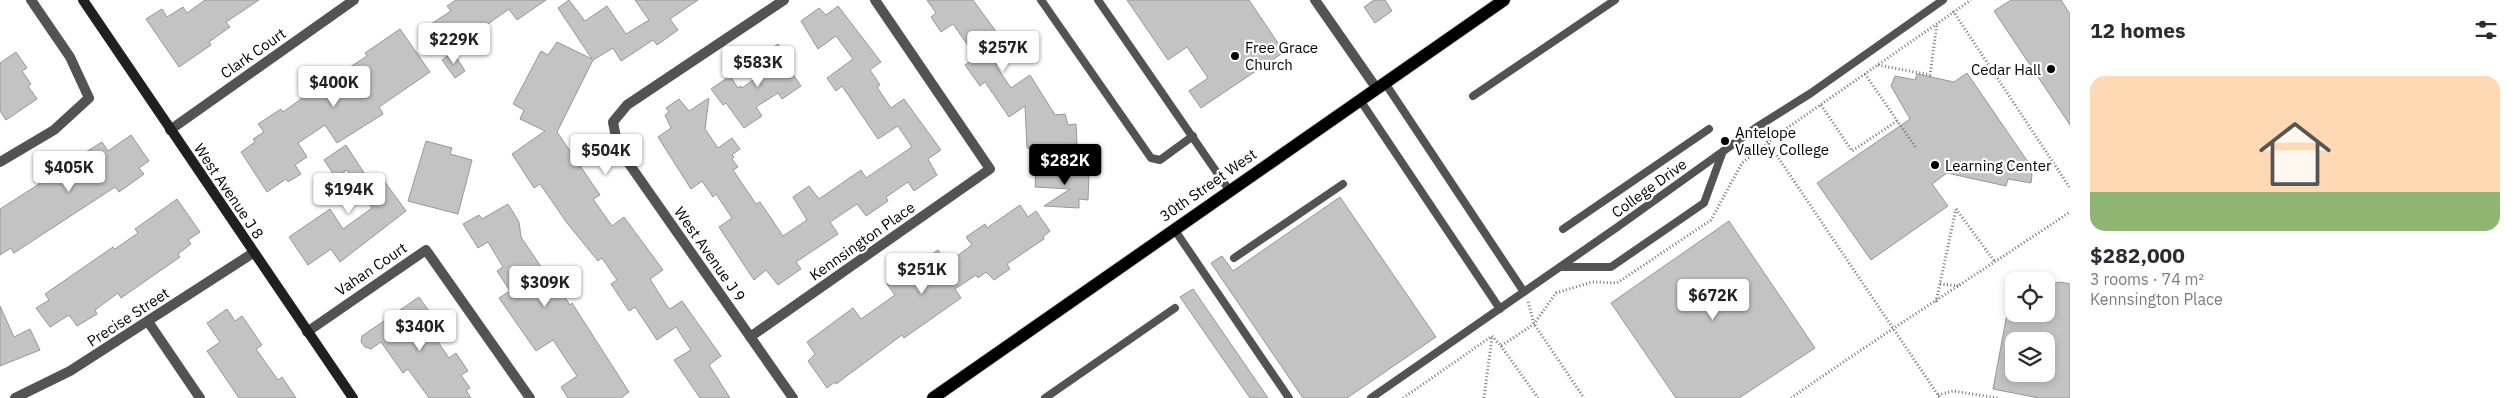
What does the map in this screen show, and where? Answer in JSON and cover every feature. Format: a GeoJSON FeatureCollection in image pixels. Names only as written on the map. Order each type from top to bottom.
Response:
{"type":"FeatureCollection","features":[{"type":"Feature","properties":{"kind":"main road","name":"30th Street West"},"geometry":{"type":"LineString","coordinates":[[933,398],[1504,0]]}},
{"type":"Feature","properties":{"kind":"street"},"geometry":{"type":"LineString","coordinates":[[0,162],[54,130],[89,98],[70,57],[31,0]]}},
{"type":"Feature","properties":{"kind":"street","name":"West Avenue J 8"},"geometry":{"type":"LineString","coordinates":[[83,0],[352,398]]}},
{"type":"Feature","properties":{"kind":"street","name":"Clark Court"},"geometry":{"type":"LineString","coordinates":[[170,130],[354,0]]}},
{"type":"Feature","properties":{"kind":"street","name":"West Avenue J 9"},"geometry":{"type":"LineString","coordinates":[[784,0],[627,105],[613,122],[618,148],[793,398]]}},
{"type":"Feature","properties":{"kind":"street","name":"Kennsington Place"},"geometry":{"type":"LineString","coordinates":[[750,337],[990,169],[875,0]]}},
{"type":"Feature","properties":{"kind":"street"},"geometry":{"type":"LineString","coordinates":[[1315,0],[1381,86]]}},
{"type":"Feature","properties":{"kind":"street","name":"Vahan Court"},"geometry":{"type":"LineString","coordinates":[[306,332],[426,250],[530,398]]}},
{"type":"Feature","properties":{"kind":"street","name":"Precise Street"},"geometry":{"type":"LineString","coordinates":[[15,398],[70,371],[149,323],[253,253]]}},
{"type":"Feature","properties":{"kind":"street"},"geometry":{"type":"LineString","coordinates":[[149,323],[200,398]]}},
{"type":"Feature","properties":{"kind":"lane"},"geometry":{"type":"LineString","coordinates":[[1041,0],[1151,158],[1160,160],[1194,136]]}},
{"type":"Feature","properties":{"kind":"lane"},"geometry":{"type":"LineString","coordinates":[[1098,0],[1194,136],[1229,190]]}},
{"type":"Feature","properties":{"kind":"lane"},"geometry":{"type":"LineString","coordinates":[[1473,96],[1615,0]]}},
{"type":"Feature","properties":{"kind":"lane","name":"College Drive"},"geometry":{"type":"LineString","coordinates":[[1371,398],[1561,267],[1757,127],[1811,93],[1943,0]]}},
{"type":"Feature","properties":{"kind":"lane"},"geometry":{"type":"LineString","coordinates":[[1381,86],[1524,292]]}},
{"type":"Feature","properties":{"kind":"lane"},"geometry":{"type":"LineString","coordinates":[[1360,100],[1500,309]]}},
{"type":"Feature","properties":{"kind":"lane"},"geometry":{"type":"LineString","coordinates":[[1563,228],[1709,129]]}},
{"type":"Feature","properties":{"kind":"lane"},"geometry":{"type":"LineString","coordinates":[[1561,267],[1610,267],[1704,203],[1724,150]]}},
{"type":"Feature","properties":{"kind":"lane"},"geometry":{"type":"LineString","coordinates":[[1234,258],[1343,184]]}},
{"type":"Feature","properties":{"kind":"lane"},"geometry":{"type":"LineString","coordinates":[[1174,229],[1289,398]]}},
{"type":"Feature","properties":{"kind":"lane"},"geometry":{"type":"LineString","coordinates":[[1045,398],[1175,308]]}},
{"type":"Feature","properties":{"kind":"path"},"geometry":{"type":"LineString","coordinates":[[1953,11],[2070,188]]}},
{"type":"Feature","properties":{"kind":"path"},"geometry":{"type":"LineString","coordinates":[[1878,65],[1930,75],[1937,23]]}},
{"type":"Feature","properties":{"kind":"path"},"geometry":{"type":"LineString","coordinates":[[1866,74],[1916,148]]}},
{"type":"Feature","properties":{"kind":"path"},"geometry":{"type":"LineString","coordinates":[[1821,104],[1852,151],[1897,121]]}},
{"type":"Feature","properties":{"kind":"path"},"geometry":{"type":"LineString","coordinates":[[1757,127],[1939,396],[1953,391],[1998,398]]}},
{"type":"Feature","properties":{"kind":"path"},"geometry":{"type":"LineString","coordinates":[[1936,302],[1956,209],[1995,262]]}},
{"type":"Feature","properties":{"kind":"path"},"geometry":{"type":"LineString","coordinates":[[1791,398],[1893,327],[1936,302],[2070,212]]}},
{"type":"Feature","properties":{"kind":"path"},"geometry":{"type":"LineString","coordinates":[[1940,284],[1959,286]]}},
{"type":"Feature","properties":{"kind":"path"},"geometry":{"type":"LineString","coordinates":[[1524,292],[1534,324],[1584,398]]}},
{"type":"Feature","properties":{"kind":"path"},"geometry":{"type":"LineString","coordinates":[[1484,398],[1492,336]]}},
{"type":"Feature","properties":{"kind":"path"},"geometry":{"type":"LineString","coordinates":[[1502,346],[1538,398]]}},
{"type":"Feature","properties":{"kind":"building"},"geometry":{"type":"Polygon","coordinates":[[[205,0],[259,0],[226,22],[230,27],[209,42],[211,45],[179,67],[146,19],[162,9],[167,17],[183,7],[187,13],[205,0]]]}},
{"type":"Feature","properties":{"kind":"building"},"geometry":{"type":"Polygon","coordinates":[[[456,0],[546,0],[517,20],[509,9],[450,51],[431,24],[451,11],[447,6],[456,0]]]}},
{"type":"Feature","properties":{"kind":"building"},"geometry":{"type":"Polygon","coordinates":[[[569,0],[585,21],[607,6],[626,34],[649,20],[635,0],[698,0],[670,19],[678,30],[657,45],[653,40],[621,61],[613,48],[593,60],[557,132],[600,195],[593,199],[612,226],[624,217],[663,270],[650,279],[667,306],[670,309],[682,301],[721,356],[709,365],[730,398],[700,398],[674,360],[691,350],[676,327],[657,340],[635,307],[629,311],[611,284],[617,280],[602,258],[598,261],[567,223],[540,184],[534,188],[512,154],[545,131],[520,119],[524,110],[513,104],[541,51],[548,55],[557,42],[592,59],[558,8],[569,0]]]}},
{"type":"Feature","properties":{"kind":"building"},"geometry":{"type":"Polygon","coordinates":[[[927,0],[973,0],[1000,37],[1005,33],[1016,50],[996,66],[1011,88],[1030,75],[1055,115],[1065,114],[1068,125],[1076,124],[1077,144],[1027,148],[1025,106],[1009,117],[985,82],[980,86],[965,65],[976,57],[953,24],[941,32],[931,17],[936,13],[927,0]]]}},
{"type":"Feature","properties":{"kind":"building","name":"Free Grace Church"},"geometry":{"type":"Polygon","coordinates":[[[1127,0],[1249,0],[1284,52],[1201,108],[1189,91],[1208,78],[1187,47],[1168,60],[1127,0]]]}},
{"type":"Feature","properties":{"kind":"building"},"geometry":{"type":"Polygon","coordinates":[[[1374,0],[1385,0],[1392,11],[1375,23],[1364,7],[1374,0]]]}},
{"type":"Feature","properties":{"kind":"building","name":"Cedar Hall"},"geometry":{"type":"Polygon","coordinates":[[[2011,0],[2061,0],[2070,14],[2070,125],[1994,11],[2011,0]]]}},
{"type":"Feature","properties":{"kind":"building"},"geometry":{"type":"Polygon","coordinates":[[[838,6],[881,62],[870,70],[880,85],[877,87],[891,108],[904,99],[941,150],[928,159],[937,175],[914,191],[908,182],[886,197],[888,201],[866,216],[857,204],[830,222],[838,234],[796,262],[801,269],[778,285],[766,270],[754,280],[719,227],[732,218],[716,194],[713,197],[702,181],[691,189],[658,137],[671,128],[665,115],[669,112],[666,108],[679,99],[689,111],[709,98],[705,129],[718,148],[732,138],[740,149],[732,155],[734,157],[732,159],[738,167],[733,170],[756,204],[760,202],[783,236],[807,220],[793,197],[809,186],[819,199],[861,170],[866,178],[912,147],[898,126],[878,139],[842,86],[836,91],[827,78],[853,59],[836,36],[818,49],[801,21],[819,8],[826,15],[838,6]]]}},
{"type":"Feature","properties":{"kind":"building"},"geometry":{"type":"Polygon","coordinates":[[[400,29],[430,72],[379,107],[383,114],[337,143],[325,125],[298,143],[307,157],[295,165],[301,174],[288,182],[286,179],[267,192],[241,152],[255,142],[253,139],[264,132],[258,124],[281,109],[283,112],[323,83],[367,56],[365,53],[400,29]]]}},
{"type":"Feature","properties":{"kind":"building"},"geometry":{"type":"Polygon","coordinates":[[[778,44],[789,61],[785,63],[801,86],[782,99],[778,93],[756,107],[762,116],[744,128],[726,103],[723,105],[711,89],[730,76],[738,88],[741,86],[742,88],[768,69],[759,57],[778,44]]]}},
{"type":"Feature","properties":{"kind":"building"},"geometry":{"type":"Polygon","coordinates":[[[16,52],[27,68],[22,71],[31,84],[28,86],[37,99],[6,120],[0,111],[0,63],[16,52]]]}},
{"type":"Feature","properties":{"kind":"building"},"geometry":{"type":"Polygon","coordinates":[[[453,52],[465,71],[455,78],[442,60],[453,52]]]}},
{"type":"Feature","properties":{"kind":"building","name":"Learning Center"},"geometry":{"type":"Polygon","coordinates":[[[1967,73],[2028,162],[2032,175],[2031,183],[2008,179],[2006,186],[1947,173],[1932,184],[1948,206],[1871,260],[1817,183],[1910,119],[1891,86],[1895,76],[1915,80],[1917,74],[1954,82],[1967,73]]]}},
{"type":"Feature","properties":{"kind":"building"},"geometry":{"type":"Polygon","coordinates":[[[131,135],[149,161],[139,168],[144,174],[119,192],[115,187],[14,253],[11,248],[0,255],[0,209],[58,172],[61,176],[90,157],[86,152],[102,142],[108,151],[131,135]]]}},
{"type":"Feature","properties":{"kind":"building"},"geometry":{"type":"Polygon","coordinates":[[[426,141],[452,148],[450,154],[472,160],[458,214],[408,201],[426,141]]]}},
{"type":"Feature","properties":{"kind":"building"},"geometry":{"type":"Polygon","coordinates":[[[346,145],[368,179],[376,173],[380,179],[382,178],[406,211],[340,262],[331,249],[308,265],[289,237],[330,209],[343,229],[372,208],[347,170],[336,178],[324,160],[346,145]]]}},
{"type":"Feature","properties":{"kind":"building"},"geometry":{"type":"Polygon","coordinates":[[[1036,169],[1089,172],[1088,200],[1079,199],[1079,208],[1044,206],[1070,189],[1035,187],[1036,169]]]}},
{"type":"Feature","properties":{"kind":"building"},"geometry":{"type":"Polygon","coordinates":[[[1340,197],[1436,337],[1347,398],[1303,398],[1211,263],[1222,256],[1233,271],[1340,197]]]}},
{"type":"Feature","properties":{"kind":"building"},"geometry":{"type":"Polygon","coordinates":[[[177,199],[200,232],[188,240],[191,244],[178,254],[180,257],[121,298],[118,293],[95,310],[97,314],[77,326],[69,315],[50,327],[36,308],[49,300],[45,294],[113,247],[115,249],[138,233],[135,229],[177,199]]]}},
{"type":"Feature","properties":{"kind":"building"},"geometry":{"type":"Polygon","coordinates":[[[508,204],[519,222],[521,237],[570,305],[572,303],[629,392],[621,398],[568,398],[561,387],[577,376],[553,340],[536,351],[499,298],[510,291],[497,271],[503,267],[488,242],[478,248],[463,224],[479,215],[482,219],[508,204]]]}},
{"type":"Feature","properties":{"kind":"building"},"geometry":{"type":"Polygon","coordinates":[[[1020,205],[1028,217],[1036,211],[1050,231],[1043,237],[1044,239],[1007,264],[1010,269],[994,280],[986,272],[978,278],[976,275],[955,289],[961,298],[904,338],[902,335],[836,384],[835,382],[827,388],[808,361],[815,354],[807,342],[853,308],[861,319],[895,295],[887,284],[938,250],[947,263],[972,245],[966,237],[985,224],[987,228],[1020,205]]]}},
{"type":"Feature","properties":{"kind":"building"},"geometry":{"type":"Polygon","coordinates":[[[1729,221],[1815,348],[1739,398],[1676,398],[1611,303],[1729,221]]]}},
{"type":"Feature","properties":{"kind":"building"},"geometry":{"type":"Polygon","coordinates":[[[2055,283],[2070,284],[2070,398],[2039,398],[1993,389],[2006,322],[2055,322],[2055,283]]]}},
{"type":"Feature","properties":{"kind":"building"},"geometry":{"type":"Polygon","coordinates":[[[1193,289],[1268,398],[1250,398],[1180,297],[1193,289]]]}},
{"type":"Feature","properties":{"kind":"building"},"geometry":{"type":"Polygon","coordinates":[[[419,297],[431,314],[423,320],[449,358],[456,353],[468,371],[461,375],[470,388],[466,390],[471,398],[429,398],[408,369],[403,373],[381,342],[371,349],[365,347],[361,342],[362,336],[419,297]]]}},
{"type":"Feature","properties":{"kind":"building"},"geometry":{"type":"Polygon","coordinates":[[[0,306],[14,337],[30,329],[40,350],[0,366],[0,306]]]}},
{"type":"Feature","properties":{"kind":"building"},"geometry":{"type":"Polygon","coordinates":[[[227,309],[235,321],[242,316],[262,345],[256,349],[278,380],[282,377],[296,398],[239,398],[207,351],[220,342],[207,323],[227,309]]]}},
{"type":"Feature","properties":{"kind":"place","name":"Free Grace Church"},"geometry":{"type":"Point","coordinates":[1235,56]}},
{"type":"Feature","properties":{"kind":"place","name":"Cedar Hall"},"geometry":{"type":"Point","coordinates":[2051,69]}},
{"type":"Feature","properties":{"kind":"place","name":"Antelope Valley College"},"geometry":{"type":"Point","coordinates":[1725,141]}},
{"type":"Feature","properties":{"kind":"place","name":"Learning Center"},"geometry":{"type":"Point","coordinates":[1935,165]}}]}
